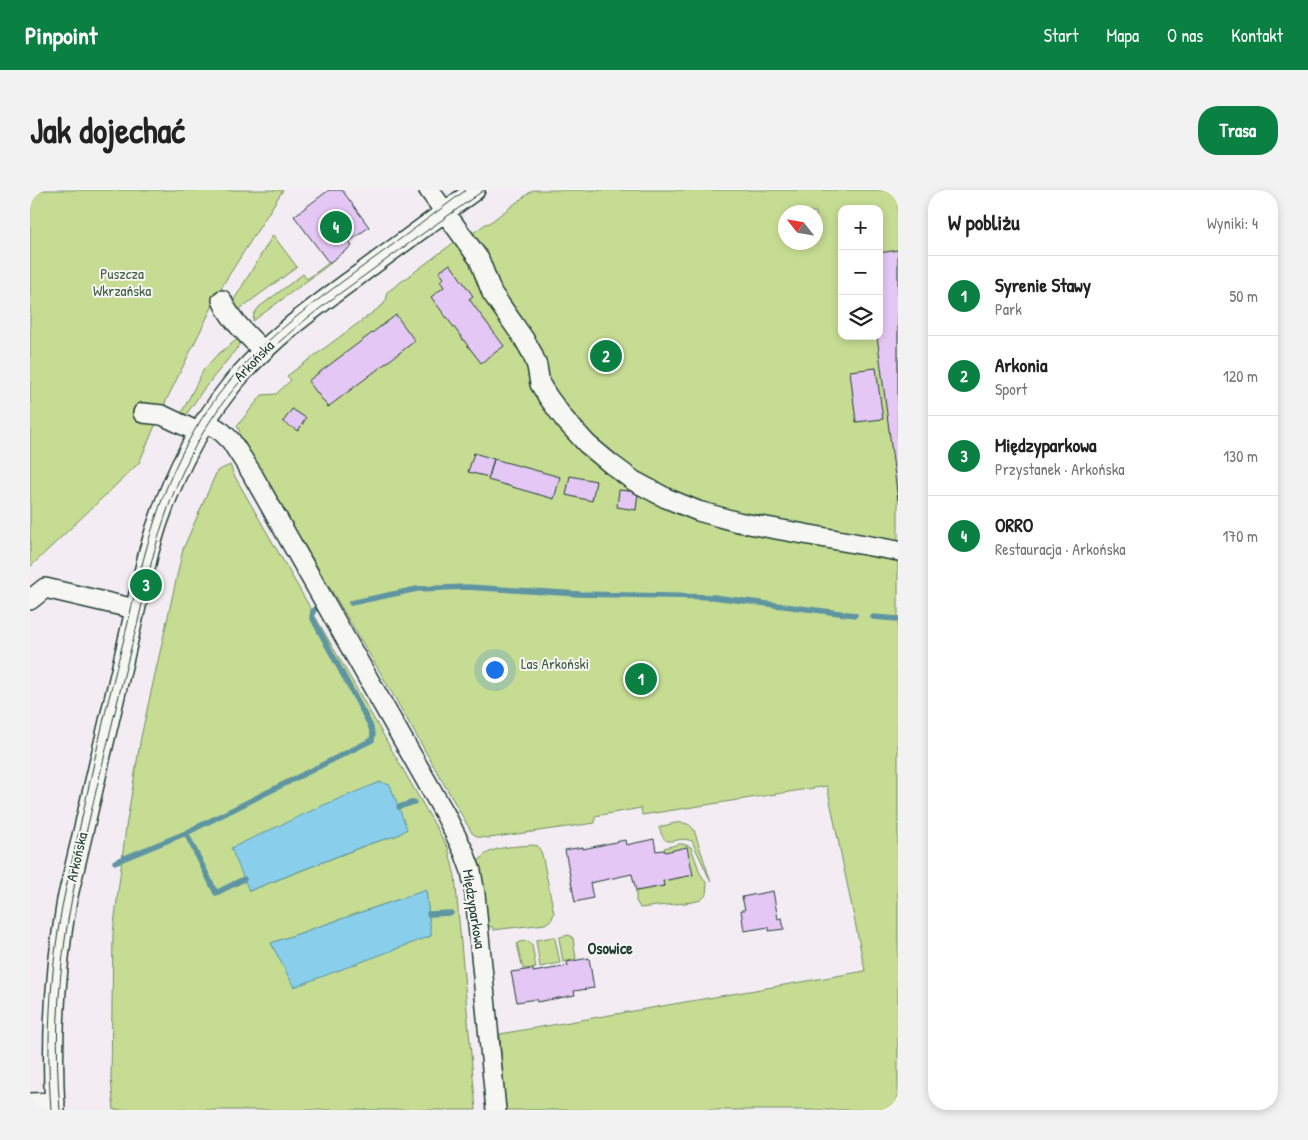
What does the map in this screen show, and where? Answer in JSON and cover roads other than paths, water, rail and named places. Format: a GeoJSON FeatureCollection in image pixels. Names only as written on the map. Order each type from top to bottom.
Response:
{"type":"FeatureCollection","features":[{"type":"Feature","properties":{"kind":"street"},"geometry":{"type":"LineString","coordinates":[[430,190],[479,258],[496,300],[524,339],[537,366],[540,384],[548,398],[587,444],[619,470],[634,481],[666,498],[698,511],[738,522],[898,551]]}},
{"type":"Feature","properties":{"kind":"street","name":"Arkońska"},"geometry":{"type":"LineString","coordinates":[[55,1106],[54,1010],[58,959],[64,920],[76,860],[149,551],[177,473],[202,427],[233,384],[263,351],[306,314],[475,190]]}},
{"type":"Feature","properties":{"kind":"street"},"geometry":{"type":"LineString","coordinates":[[222,300],[232,318],[263,351]]}},
{"type":"Feature","properties":{"kind":"street","name":"Międzyparkowa"},"geometry":{"type":"LineString","coordinates":[[143,413],[162,415],[222,432],[231,441],[251,472],[445,814],[464,852],[471,871],[475,894],[496,1110]]}},
{"type":"Feature","properties":{"kind":"street"},"geometry":{"type":"LineString","coordinates":[[30,600],[45,588],[135,609]]}},
{"type":"Feature","properties":{"kind":"street"},"geometry":{"type":"LineString","coordinates":[[30,1103],[55,1106]]}},
{"type":"Feature","properties":{"kind":"water"},"geometry":{"type":"Polygon","coordinates":[[[380,782],[390,785],[407,829],[398,835],[366,845],[249,891],[231,848],[326,804],[380,782]]]}},
{"type":"Feature","properties":{"kind":"water"},"geometry":{"type":"Polygon","coordinates":[[[426,890],[431,936],[294,987],[271,943],[426,890]]]}},
{"type":"Feature","properties":{"kind":"waterway"},"geometry":{"type":"LineString","coordinates":[[351,603],[417,589],[467,587],[579,594],[713,597],[855,615]]}},
{"type":"Feature","properties":{"kind":"waterway"},"geometry":{"type":"LineString","coordinates":[[186,833],[372,740],[373,734],[370,725],[312,617],[313,611],[316,609]]}},
{"type":"Feature","properties":{"kind":"waterway"},"geometry":{"type":"LineString","coordinates":[[873,617],[898,619]]}},
{"type":"Feature","properties":{"kind":"waterway"},"geometry":{"type":"LineString","coordinates":[[399,807],[414,802]]}},
{"type":"Feature","properties":{"kind":"waterway"},"geometry":{"type":"LineString","coordinates":[[115,862],[186,833],[216,893],[244,879]]}},
{"type":"Feature","properties":{"kind":"waterway"},"geometry":{"type":"LineString","coordinates":[[429,914],[451,913]]}},
{"type":"Feature","properties":{"kind":"tram line"},"geometry":{"type":"LineString","coordinates":[[51,1110],[50,1008],[62,907],[139,576],[155,521],[175,469],[202,419],[219,394],[250,358],[284,327],[321,298],[466,190]]}},
{"type":"Feature","properties":{"kind":"tram line"},"geometry":{"type":"LineString","coordinates":[[60,1110],[58,1066],[59,999],[63,955],[72,897],[152,560],[172,497],[190,456],[225,400],[270,350],[303,321],[339,294],[484,190]]}},
{"type":"Feature","properties":{"kind":"place","name":"ORRO"},"geometry":{"type":"Point","coordinates":[336,227]}},
{"type":"Feature","properties":{"kind":"place","name":"Arkonia"},"geometry":{"type":"Point","coordinates":[606,356]}},
{"type":"Feature","properties":{"kind":"place","name":"Międzyparkowa"},"geometry":{"type":"Point","coordinates":[146,585]}},
{"type":"Feature","properties":{"kind":"place","name":"Syrenie Stawy"},"geometry":{"type":"Point","coordinates":[641,679]}},
{"type":"Feature","properties":{"kind":"district","name":"Osowice"},"geometry":{"type":"Point","coordinates":[610,948]}},
{"type":"Feature","properties":{"kind":"park label","name":"Puszcza Wkrzańska"},"geometry":{"type":"Point","coordinates":[122,282]}},
{"type":"Feature","properties":{"kind":"park label","name":"Las Arkoński"},"geometry":{"type":"Point","coordinates":[555,664]}}]}
